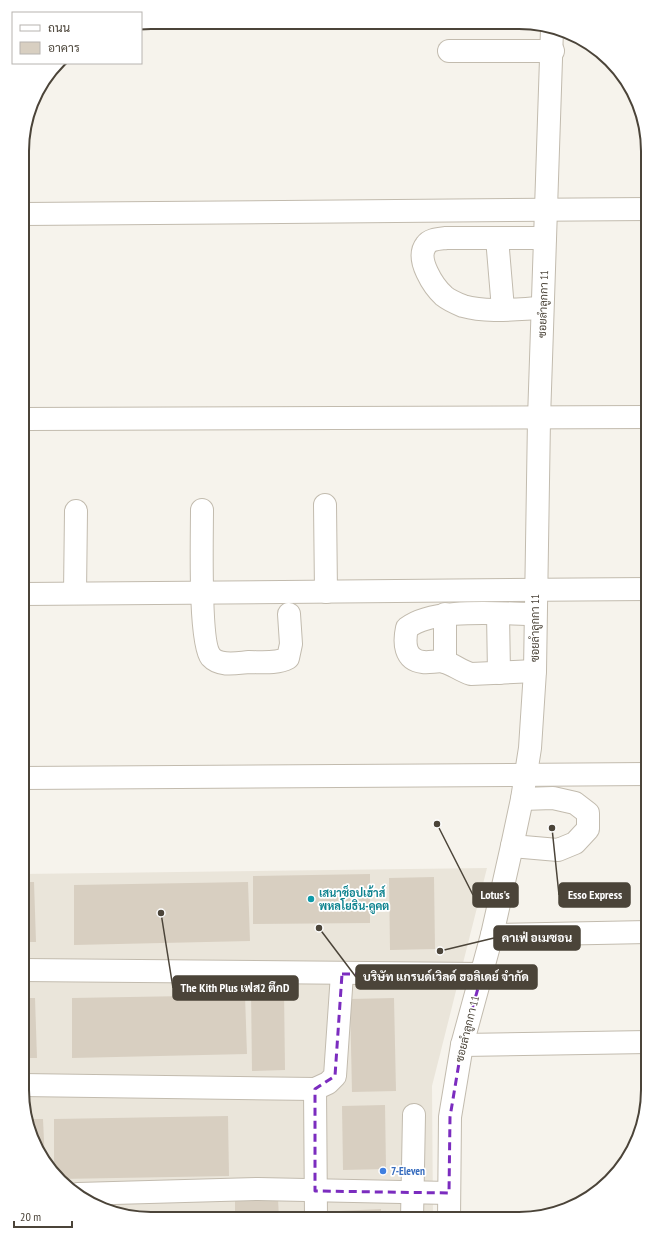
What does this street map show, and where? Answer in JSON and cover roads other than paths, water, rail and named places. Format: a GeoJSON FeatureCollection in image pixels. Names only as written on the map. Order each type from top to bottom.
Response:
{"type":"FeatureCollection","features":[{"type":"Feature","properties":{"kind":"street","name":"ซอยลำลูกกา 11"},"geometry":{"type":"LineString","coordinates":[[449,1212],[450,1117],[462,1045],[492,935],[522,799],[530,748],[535,671],[535,590],[539,419],[542,308],[553,51],[552,34]]}},
{"type":"Feature","properties":{"kind":"street"},"geometry":{"type":"LineString","coordinates":[[449,51],[553,51]]}},
{"type":"Feature","properties":{"kind":"street"},"geometry":{"type":"LineString","coordinates":[[29,214],[641,209]]}},
{"type":"Feature","properties":{"kind":"street"},"geometry":{"type":"LineString","coordinates":[[497,238],[502,309]]}},
{"type":"Feature","properties":{"kind":"street"},"geometry":{"type":"LineString","coordinates":[[542,308],[482,309],[463,306],[445,297],[431,280],[424,266],[423,254],[426,245],[434,239],[546,238]]}},
{"type":"Feature","properties":{"kind":"street"},"geometry":{"type":"LineString","coordinates":[[29,419],[539,419],[641,417]]}},
{"type":"Feature","properties":{"kind":"street"},"geometry":{"type":"LineString","coordinates":[[326,505],[326,592]]}},
{"type":"Feature","properties":{"kind":"street"},"geometry":{"type":"LineString","coordinates":[[202,510],[202,593],[206,646],[211,657],[220,664],[275,661],[288,658],[291,644],[288,614]]}},
{"type":"Feature","properties":{"kind":"street"},"geometry":{"type":"LineString","coordinates":[[75,593],[76,511]]}},
{"type":"Feature","properties":{"kind":"street"},"geometry":{"type":"LineString","coordinates":[[29,594],[641,589]]}},
{"type":"Feature","properties":{"kind":"street"},"geometry":{"type":"LineString","coordinates":[[535,614],[445,614],[416,621],[407,628],[404,640],[406,650],[412,658],[422,662],[444,662],[461,671],[471,674],[535,671]]}},
{"type":"Feature","properties":{"kind":"street"},"geometry":{"type":"LineString","coordinates":[[444,662],[445,614]]}},
{"type":"Feature","properties":{"kind":"street"},"geometry":{"type":"LineString","coordinates":[[498,614],[499,673]]}},
{"type":"Feature","properties":{"kind":"street"},"geometry":{"type":"LineString","coordinates":[[29,778],[641,774]]}},
{"type":"Feature","properties":{"kind":"street"},"geometry":{"type":"LineString","coordinates":[[512,846],[558,850],[575,843],[588,829],[588,814],[576,803],[553,798],[522,799]]}},
{"type":"Feature","properties":{"kind":"street"},"geometry":{"type":"LineString","coordinates":[[492,935],[641,932]]}},
{"type":"Feature","properties":{"kind":"street"},"geometry":{"type":"LineString","coordinates":[[29,970],[342,974],[482,974]]}},
{"type":"Feature","properties":{"kind":"street"},"geometry":{"type":"LineString","coordinates":[[29,1085],[315,1089],[328,1083],[335,1076],[342,974]]}},
{"type":"Feature","properties":{"kind":"street"},"geometry":{"type":"LineString","coordinates":[[462,1045],[641,1042]]}},
{"type":"Feature","properties":{"kind":"street"},"geometry":{"type":"LineString","coordinates":[[315,1089],[316,1212]]}},
{"type":"Feature","properties":{"kind":"street"},"geometry":{"type":"LineString","coordinates":[[412,1212],[414,1115]]}},
{"type":"Feature","properties":{"kind":"street"},"geometry":{"type":"LineString","coordinates":[[87,1194],[258,1189],[449,1193]]}},
{"type":"Feature","properties":{"kind":"place","name":"Lotus's"},"geometry":{"type":"Point","coordinates":[437,824]}},
{"type":"Feature","properties":{"kind":"place","name":"Esso Express"},"geometry":{"type":"Point","coordinates":[552,828]}},
{"type":"Feature","properties":{"kind":"place","name":"เสนาช็อปเฮ้าส์ พหลโยธิน-คูคต"},"geometry":{"type":"Point","coordinates":[311,899]}},
{"type":"Feature","properties":{"kind":"place","name":"The Kith Plus เฟส2 ตึกD"},"geometry":{"type":"Point","coordinates":[161,913]}},
{"type":"Feature","properties":{"kind":"place","name":"บริษัท แกรนด์เวิลด์ ฮอลิเดย์ จำกัด"},"geometry":{"type":"Point","coordinates":[319,928]}},
{"type":"Feature","properties":{"kind":"place","name":"คาเฟ่ อเมซอน"},"geometry":{"type":"Point","coordinates":[440,951]}},
{"type":"Feature","properties":{"kind":"place","name":"7-Eleven"},"geometry":{"type":"Point","coordinates":[383,1171]}}]}
